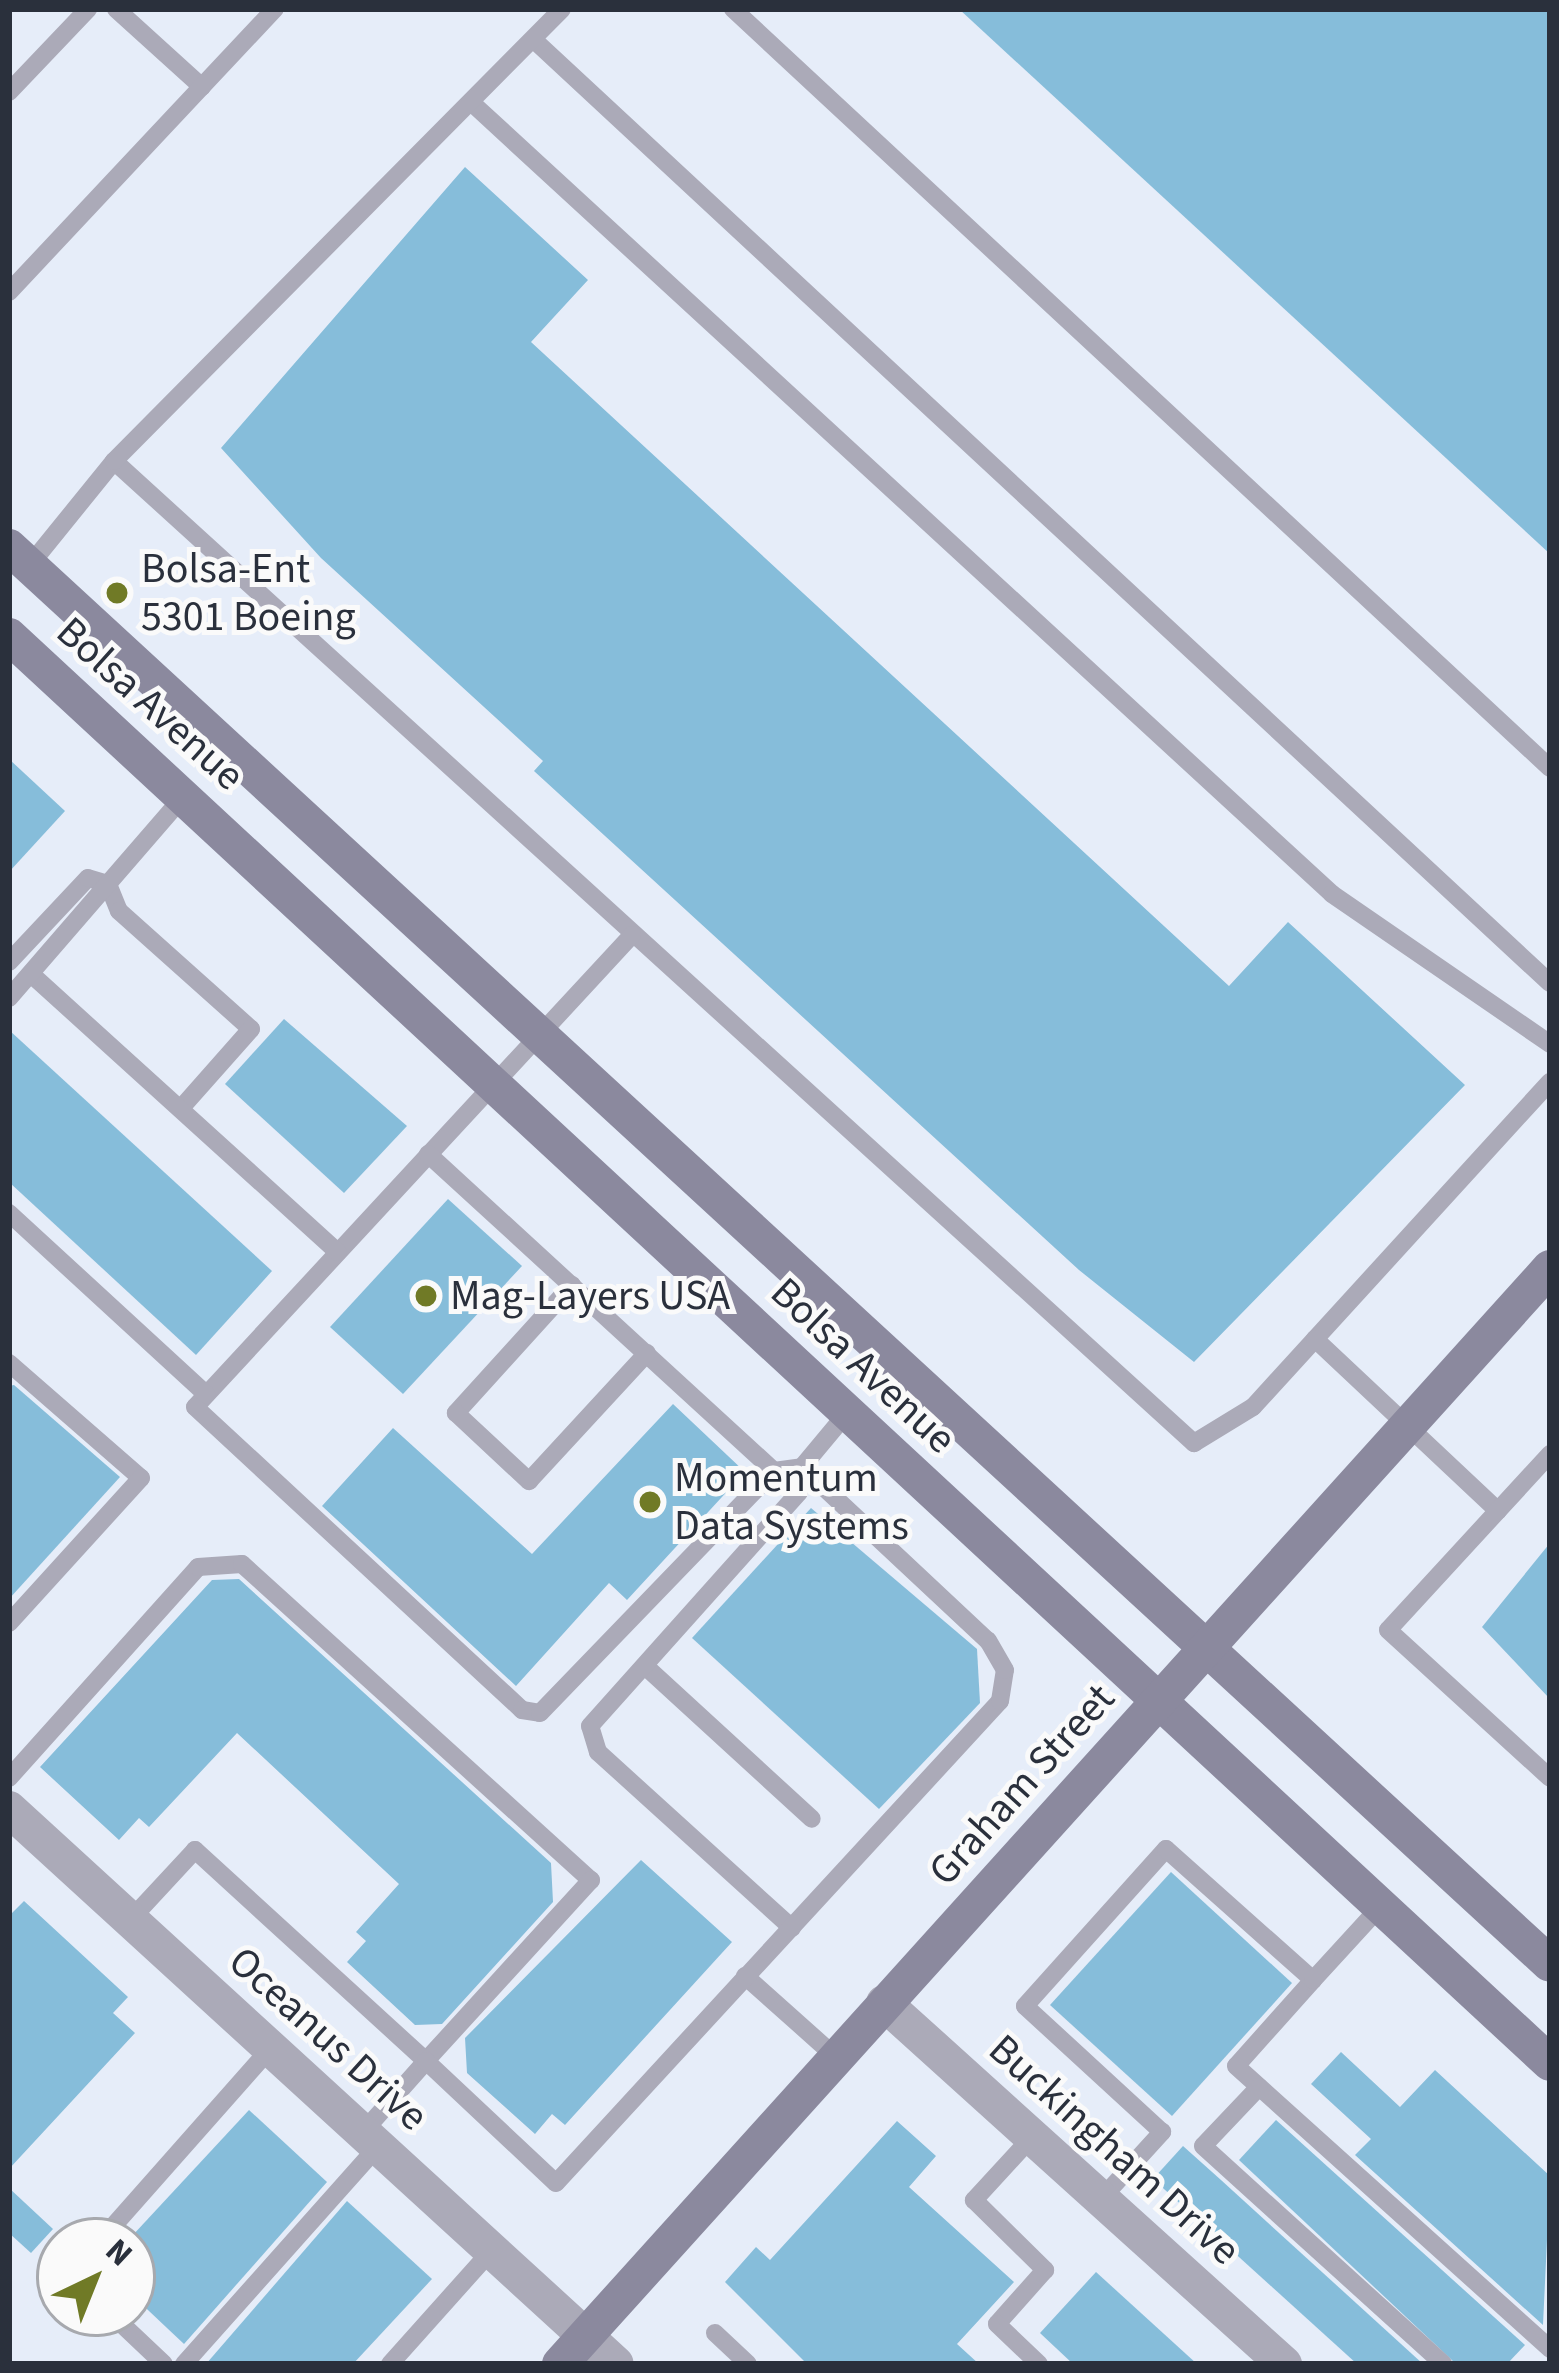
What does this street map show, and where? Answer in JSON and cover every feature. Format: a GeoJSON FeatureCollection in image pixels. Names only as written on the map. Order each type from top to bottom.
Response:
{"type":"FeatureCollection","features":[{"type":"Feature","properties":{"kind":"main road","name":"Bolsa Avenue"},"geometry":{"type":"LineString","coordinates":[[16,569],[538,1034],[1550,1964]]}},
{"type":"Feature","properties":{"kind":"main road","name":"Bolsa Avenue"},"geometry":{"type":"LineString","coordinates":[[9,636],[1550,2063]]}},
{"type":"Feature","properties":{"kind":"main road","name":"Graham Street"},"geometry":{"type":"LineString","coordinates":[[560,2364],[1158,1703],[1203,1644],[1550,1268]]}},
{"type":"Feature","properties":{"kind":"street","name":"Oceanus Drive"},"geometry":{"type":"LineString","coordinates":[[9,1809],[616,2364]]}},
{"type":"Feature","properties":{"kind":"street","name":"Buckingham Drive"},"geometry":{"type":"LineString","coordinates":[[884,2003],[1101,2199],[1262,2357]]}},
{"type":"Feature","properties":{"kind":"lane"},"geometry":{"type":"LineString","coordinates":[[9,92],[88,9]]}},
{"type":"Feature","properties":{"kind":"lane"},"geometry":{"type":"LineString","coordinates":[[116,9],[202,87]]}},
{"type":"Feature","properties":{"kind":"lane"},"geometry":{"type":"LineString","coordinates":[[9,292],[275,9]]}},
{"type":"Feature","properties":{"kind":"lane"},"geometry":{"type":"LineString","coordinates":[[16,569],[115,461],[562,9]]}},
{"type":"Feature","properties":{"kind":"lane"},"geometry":{"type":"LineString","coordinates":[[733,9],[1550,768]]}},
{"type":"Feature","properties":{"kind":"lane"},"geometry":{"type":"LineString","coordinates":[[533,40],[1550,982]]}},
{"type":"Feature","properties":{"kind":"lane"},"geometry":{"type":"LineString","coordinates":[[472,104],[1332,895],[1550,1044]]}},
{"type":"Feature","properties":{"kind":"lane"},"geometry":{"type":"LineString","coordinates":[[115,461],[1163,1425],[1193,1443],[1217,1438],[1315,1339],[1550,1082]]}},
{"type":"Feature","properties":{"kind":"lane"},"geometry":{"type":"LineString","coordinates":[[9,998],[184,796]]}},
{"type":"Feature","properties":{"kind":"lane"},"geometry":{"type":"LineString","coordinates":[[9,962],[88,878],[108,884]]}},
{"type":"Feature","properties":{"kind":"lane"},"geometry":{"type":"LineString","coordinates":[[108,884],[118,911],[251,1029],[181,1108]]}},
{"type":"Feature","properties":{"kind":"lane"},"geometry":{"type":"LineString","coordinates":[[130,1919],[195,1850],[556,2183],[1000,1701],[1005,1670],[988,1641],[802,1468],[774,1471],[539,1713],[522,1710],[195,1407],[632,935]]}},
{"type":"Feature","properties":{"kind":"lane"},"geometry":{"type":"LineString","coordinates":[[31,974],[338,1252]]}},
{"type":"Feature","properties":{"kind":"lane"},"geometry":{"type":"LineString","coordinates":[[428,1154],[774,1471]]}},
{"type":"Feature","properties":{"kind":"lane"},"geometry":{"type":"LineString","coordinates":[[9,1213],[206,1394]]}},
{"type":"Feature","properties":{"kind":"lane"},"geometry":{"type":"LineString","coordinates":[[572,1285],[456,1413],[529,1481],[647,1353]]}},
{"type":"Feature","properties":{"kind":"lane"},"geometry":{"type":"LineString","coordinates":[[1315,1339],[1498,1511]]}},
{"type":"Feature","properties":{"kind":"lane"},"geometry":{"type":"LineString","coordinates":[[9,1364],[142,1478],[9,1623]]}},
{"type":"Feature","properties":{"kind":"lane"},"geometry":{"type":"LineString","coordinates":[[792,1928],[598,1752],[590,1726],[799,1492],[802,1468],[847,1413]]}},
{"type":"Feature","properties":{"kind":"lane"},"geometry":{"type":"LineString","coordinates":[[1550,1454],[1388,1630],[1550,1778]]}},
{"type":"Feature","properties":{"kind":"lane"},"geometry":{"type":"LineString","coordinates":[[9,1778],[198,1567],[242,1564],[590,1880],[426,2061],[371,2139],[184,2364]]}},
{"type":"Feature","properties":{"kind":"lane"},"geometry":{"type":"LineString","coordinates":[[645,1666],[812,1819]]}},
{"type":"Feature","properties":{"kind":"lane"},"geometry":{"type":"LineString","coordinates":[[1101,2199],[1162,2132],[1025,2006],[1166,1850],[1313,1980]]}},
{"type":"Feature","properties":{"kind":"lane"},"geometry":{"type":"LineString","coordinates":[[1380,1907],[1236,2066],[1550,2349]]}},
{"type":"Feature","properties":{"kind":"lane"},"geometry":{"type":"LineString","coordinates":[[745,1976],[836,2057]]}},
{"type":"Feature","properties":{"kind":"lane"},"geometry":{"type":"LineString","coordinates":[[121,2217],[272,2048]]}},
{"type":"Feature","properties":{"kind":"lane"},"geometry":{"type":"LineString","coordinates":[[1259,2086],[1203,2146],[1443,2364]]}},
{"type":"Feature","properties":{"kind":"lane"},"geometry":{"type":"LineString","coordinates":[[1032,2137],[974,2200],[1045,2270],[997,2324],[1039,2364]]}},
{"type":"Feature","properties":{"kind":"lane"},"geometry":{"type":"LineString","coordinates":[[390,2364],[492,2249]]}},
{"type":"Feature","properties":{"kind":"lane"},"geometry":{"type":"LineString","coordinates":[[715,2333],[748,2364]]}},
{"type":"Feature","properties":{"kind":"lane"},"geometry":{"type":"LineString","coordinates":[[135,2337],[164,2364]]}},
{"type":"Feature","properties":{"kind":"building"},"geometry":{"type":"Polygon","coordinates":[[[959,9],[1550,9],[1550,554],[959,9]]]}},
{"type":"Feature","properties":{"kind":"building"},"geometry":{"type":"Polygon","coordinates":[[[465,167],[588,280],[531,342],[1229,986],[1288,922],[1465,1085],[1194,1362],[1079,1270],[534,771],[543,761],[321,558],[221,448],[465,167]]]}},
{"type":"Feature","properties":{"kind":"building"},"geometry":{"type":"Polygon","coordinates":[[[9,759],[65,811],[9,872],[9,759]]]}},
{"type":"Feature","properties":{"kind":"building"},"geometry":{"type":"Polygon","coordinates":[[[284,1019],[407,1126],[344,1193],[225,1084],[284,1019]]]}},
{"type":"Feature","properties":{"kind":"building"},"geometry":{"type":"Polygon","coordinates":[[[9,1030],[272,1271],[196,1355],[9,1182],[9,1030]]]}},
{"type":"Feature","properties":{"kind":"building","name":"Mag-Layers USA"},"geometry":{"type":"Polygon","coordinates":[[[448,1199],[522,1266],[403,1394],[330,1327],[448,1199]]]}},
{"type":"Feature","properties":{"kind":"building"},"geometry":{"type":"Polygon","coordinates":[[[14,1385],[120,1477],[9,1599],[9,1386],[14,1385]]]}},
{"type":"Feature","properties":{"kind":"building"},"geometry":{"type":"Polygon","coordinates":[[[673,1404],[745,1472],[627,1600],[609,1583],[516,1686],[322,1506],[393,1428],[532,1554],[673,1404]]]}},
{"type":"Feature","properties":{"kind":"building"},"geometry":{"type":"Polygon","coordinates":[[[811,1508],[977,1649],[980,1703],[879,1809],[692,1638],[811,1508]]]}},
{"type":"Feature","properties":{"kind":"building"},"geometry":{"type":"Polygon","coordinates":[[[1550,1543],[1550,1699],[1482,1627],[1550,1543]]]}},
{"type":"Feature","properties":{"kind":"building"},"geometry":{"type":"Polygon","coordinates":[[[239,1579],[551,1863],[553,1902],[442,2024],[415,2025],[347,1962],[366,1941],[356,1932],[399,1884],[237,1733],[149,1827],[139,1818],[119,1840],[40,1767],[212,1580],[239,1579]]]}},
{"type":"Feature","properties":{"kind":"building"},"geometry":{"type":"Polygon","coordinates":[[[641,1860],[732,1942],[565,2125],[552,2114],[535,2134],[467,2073],[465,2038],[641,1860]]]}},
{"type":"Feature","properties":{"kind":"building"},"geometry":{"type":"Polygon","coordinates":[[[1171,1872],[1292,1983],[1172,2116],[1050,2005],[1171,1872]]]}},
{"type":"Feature","properties":{"kind":"building"},"geometry":{"type":"Polygon","coordinates":[[[24,1901],[128,1997],[113,2013],[135,2033],[9,2169],[9,1916],[24,1901]]]}},
{"type":"Feature","properties":{"kind":"building"},"geometry":{"type":"Polygon","coordinates":[[[1341,2052],[1400,2107],[1435,2070],[1550,2176],[1543,2325],[1355,2155],[1371,2139],[1311,2084],[1341,2052]]]}},
{"type":"Feature","properties":{"kind":"building"},"geometry":{"type":"Polygon","coordinates":[[[249,2110],[327,2182],[184,2344],[156,2318],[156,2217],[150,2217],[249,2110]]]}},
{"type":"Feature","properties":{"kind":"building"},"geometry":{"type":"Polygon","coordinates":[[[1276,2120],[1525,2345],[1507,2364],[1456,2364],[1239,2160],[1276,2120]]]}},
{"type":"Feature","properties":{"kind":"building"},"geometry":{"type":"Polygon","coordinates":[[[897,2121],[936,2156],[909,2187],[1014,2282],[957,2344],[979,2364],[807,2364],[725,2282],[756,2247],[770,2260],[897,2121]]]}},
{"type":"Feature","properties":{"kind":"building"},"geometry":{"type":"Polygon","coordinates":[[[1183,2146],[1423,2364],[1357,2364],[1153,2179],[1183,2146]]]}},
{"type":"Feature","properties":{"kind":"building"},"geometry":{"type":"Polygon","coordinates":[[[9,2188],[40,2217],[36,2217],[36,2248],[31,2253],[9,2233],[9,2188]]]}},
{"type":"Feature","properties":{"kind":"building"},"geometry":{"type":"Polygon","coordinates":[[[347,2201],[432,2279],[353,2364],[206,2364],[347,2201]]]}},
{"type":"Feature","properties":{"kind":"building"},"geometry":{"type":"Polygon","coordinates":[[[1096,2272],[1197,2364],[1073,2364],[1040,2333],[1096,2272]]]}},
{"type":"Feature","properties":{"kind":"place","name":"Bolsa-Ent 5301 Boeing"},"geometry":{"type":"Point","coordinates":[117,593]}},
{"type":"Feature","properties":{"kind":"place","name":"Mag-Layers USA"},"geometry":{"type":"Point","coordinates":[426,1296]}},
{"type":"Feature","properties":{"kind":"place","name":"Momentum Data Systems"},"geometry":{"type":"Point","coordinates":[650,1502]}}]}
